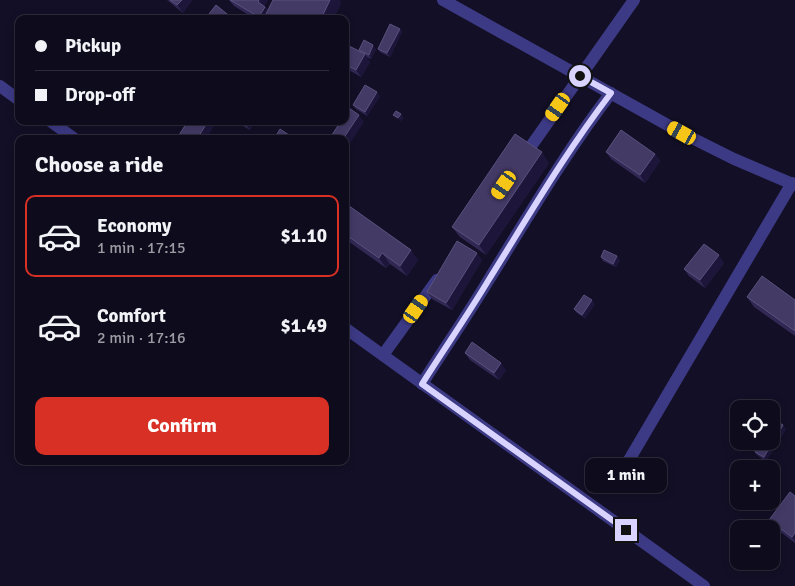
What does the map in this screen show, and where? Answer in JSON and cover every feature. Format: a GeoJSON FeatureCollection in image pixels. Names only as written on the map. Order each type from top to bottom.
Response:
{"type":"FeatureCollection","features":[{"type":"Feature","properties":{"kind":"street"},"geometry":{"type":"LineString","coordinates":[[444,0],[682,133],[734,159],[794,184],[622,472]]}},
{"type":"Feature","properties":{"kind":"street"},"geometry":{"type":"LineString","coordinates":[[513,172],[634,0]]}},
{"type":"Feature","properties":{"kind":"street"},"geometry":{"type":"LineString","coordinates":[[0,86],[15,97]]}},
{"type":"Feature","properties":{"kind":"street"},"geometry":{"type":"LineString","coordinates":[[422,384],[574,143],[611,93]]}},
{"type":"Feature","properties":{"kind":"street"},"geometry":{"type":"LineString","coordinates":[[55,125],[69,135]]}},
{"type":"Feature","properties":{"kind":"street"},"geometry":{"type":"LineString","coordinates":[[383,355],[445,268]]}},
{"type":"Feature","properties":{"kind":"street"},"geometry":{"type":"LineString","coordinates":[[349,331],[704,586]]}},
{"type":"Feature","properties":{"kind":"building"},"geometry":{"type":"Polygon","coordinates":[[[170,0],[182,0],[177,5],[170,0]]]}},
{"type":"Feature","properties":{"kind":"building"},"geometry":{"type":"Polygon","coordinates":[[[230,0],[259,0],[258,2],[265,7],[260,15],[256,15],[230,0]]]}},
{"type":"Feature","properties":{"kind":"building"},"geometry":{"type":"Polygon","coordinates":[[[273,0],[330,0],[323,15],[266,15],[273,0]]]}},
{"type":"Feature","properties":{"kind":"building"},"geometry":{"type":"Polygon","coordinates":[[[216,5],[228,15],[208,15],[216,5]]]}},
{"type":"Feature","properties":{"kind":"building"},"geometry":{"type":"Polygon","coordinates":[[[390,24],[400,29],[387,53],[378,49],[390,24]]]}},
{"type":"Feature","properties":{"kind":"building"},"geometry":{"type":"Polygon","coordinates":[[[364,40],[373,45],[369,55],[359,50],[364,40]]]}},
{"type":"Feature","properties":{"kind":"building"},"geometry":{"type":"Polygon","coordinates":[[[349,46],[365,54],[356,70],[349,66],[349,46]]]}},
{"type":"Feature","properties":{"kind":"building"},"geometry":{"type":"Polygon","coordinates":[[[365,85],[377,92],[365,112],[353,105],[365,85]]]}},
{"type":"Feature","properties":{"kind":"building"},"geometry":{"type":"Polygon","coordinates":[[[349,108],[359,115],[346,135],[332,135],[338,125],[349,125],[349,108]]]}},
{"type":"Feature","properties":{"kind":"building"},"geometry":{"type":"Polygon","coordinates":[[[396,111],[401,114],[398,118],[393,115],[396,111]]]}},
{"type":"Feature","properties":{"kind":"building"},"geometry":{"type":"Polygon","coordinates":[[[185,125],[206,125],[200,135],[179,135],[185,125]]]}},
{"type":"Feature","properties":{"kind":"building"},"geometry":{"type":"Polygon","coordinates":[[[280,129],[289,135],[276,135],[280,129]]]}},
{"type":"Feature","properties":{"kind":"building"},"geometry":{"type":"Polygon","coordinates":[[[621,130],[655,154],[640,175],[606,152],[621,130]]]}},
{"type":"Feature","properties":{"kind":"building"},"geometry":{"type":"Polygon","coordinates":[[[515,134],[542,152],[479,245],[452,227],[515,134]]]}},
{"type":"Feature","properties":{"kind":"building"},"geometry":{"type":"Polygon","coordinates":[[[349,206],[411,250],[400,266],[382,253],[379,258],[349,237],[349,206]]]}},
{"type":"Feature","properties":{"kind":"building"},"geometry":{"type":"Polygon","coordinates":[[[457,241],[477,253],[446,303],[427,292],[457,241]]]}},
{"type":"Feature","properties":{"kind":"building"},"geometry":{"type":"Polygon","coordinates":[[[704,244],[719,255],[700,280],[684,269],[704,244]]]}},
{"type":"Feature","properties":{"kind":"building"},"geometry":{"type":"Polygon","coordinates":[[[604,250],[617,256],[613,264],[601,257],[604,250]]]}},
{"type":"Feature","properties":{"kind":"building"},"geometry":{"type":"Polygon","coordinates":[[[762,276],[795,300],[795,331],[747,297],[762,276]]]}},
{"type":"Feature","properties":{"kind":"building"},"geometry":{"type":"Polygon","coordinates":[[[584,295],[592,300],[582,315],[574,309],[584,295]]]}},
{"type":"Feature","properties":{"kind":"building"},"geometry":{"type":"Polygon","coordinates":[[[472,342],[501,363],[494,373],[465,353],[472,342]]]}},
{"type":"Feature","properties":{"kind":"building"},"geometry":{"type":"Polygon","coordinates":[[[756,450],[768,450],[764,457],[755,452],[756,450]]]}},
{"type":"Feature","properties":{"kind":"building"},"geometry":{"type":"Polygon","coordinates":[[[790,492],[795,496],[795,533],[792,537],[780,528],[780,520],[769,520],[776,510],[780,510],[780,505],[790,492]]]}},
{"type":"Feature","properties":{"kind":"route"},"geometry":{"type":"LineString","coordinates":[[580,76],[611,93],[574,143],[422,384],[626,530]]}}]}
